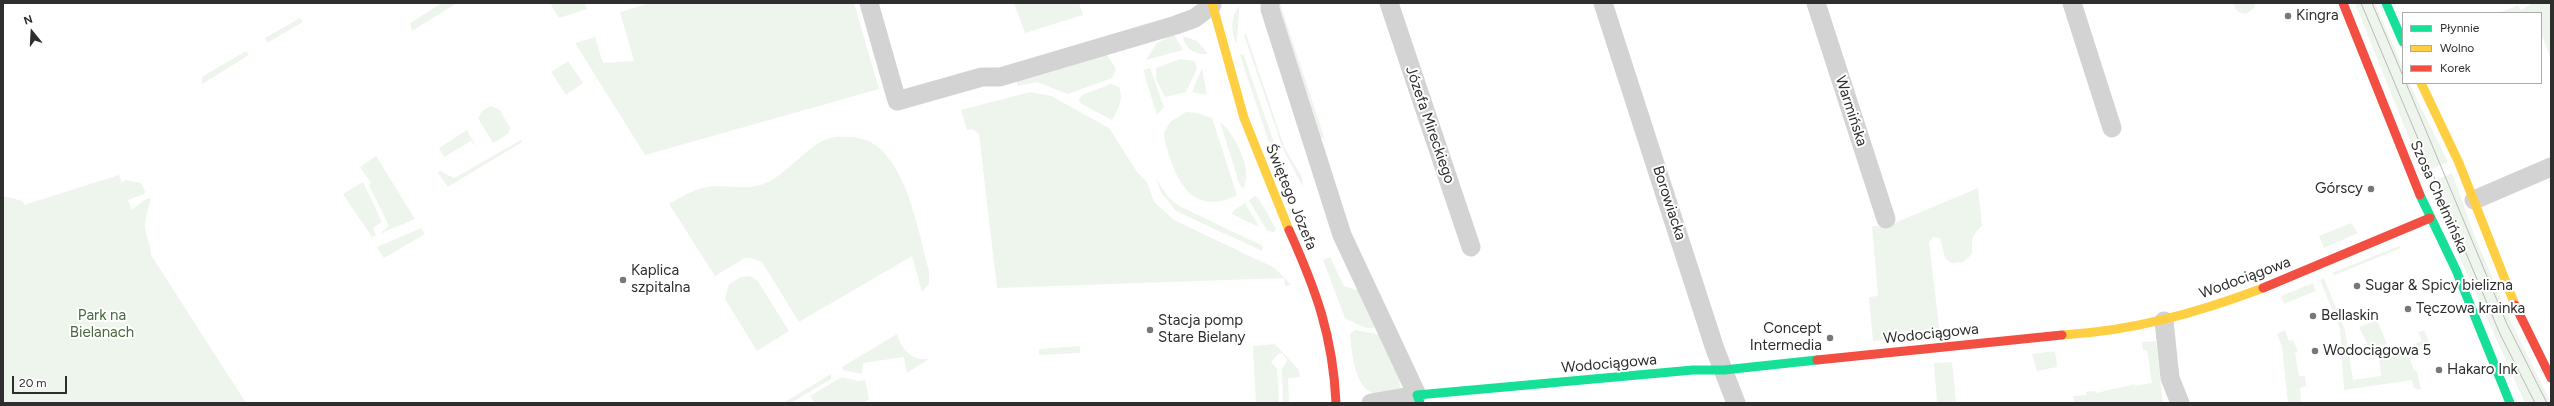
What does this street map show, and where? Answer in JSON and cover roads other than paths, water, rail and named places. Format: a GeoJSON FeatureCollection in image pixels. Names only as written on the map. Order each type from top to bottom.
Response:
{"type":"FeatureCollection","features":[{"type":"Feature","properties":{"kind":"street"},"geometry":{"type":"LineString","coordinates":[[869,3],[897,101],[982,77],[1000,77],[1176,25],[1195,18],[1213,4]]}},
{"type":"Feature","properties":{"kind":"street"},"geometry":{"type":"LineString","coordinates":[[1270,3],[1270,9],[1342,235],[1418,399],[1376,403]]}},
{"type":"Feature","properties":{"kind":"street","name":"Józefa Mireckiego"},"geometry":{"type":"LineString","coordinates":[[1389,3],[1471,247]]}},
{"type":"Feature","properties":{"kind":"street","name":"Borowiacka"},"geometry":{"type":"LineString","coordinates":[[1603,3],[1716,349],[1736,403]]}},
{"type":"Feature","properties":{"kind":"street","name":"Warmińska"},"geometry":{"type":"LineString","coordinates":[[1816,3],[1886,219]]}},
{"type":"Feature","properties":{"kind":"street"},"geometry":{"type":"LineString","coordinates":[[2072,3],[2112,128]]}},
{"type":"Feature","properties":{"kind":"street","name":"Szosa Chełmińska"},"geometry":{"type":"LineString","coordinates":[[2343,3],[2430,218],[2456,270],[2510,403]]}},
{"type":"Feature","properties":{"kind":"street"},"geometry":{"type":"LineString","coordinates":[[2386,3],[2402,40]]}},
{"type":"Feature","properties":{"kind":"street","name":"Świętego Józefa"},"geometry":{"type":"LineString","coordinates":[[1213,4],[1225,54],[1262,167],[1313,285],[1327,326],[1335,374],[1336,403]]}},
{"type":"Feature","properties":{"kind":"street","name":"Szosa Chełmińska"},"geometry":{"type":"LineString","coordinates":[[2421,84],[2474,200],[2513,302],[2551,378]]}},
{"type":"Feature","properties":{"kind":"street"},"geometry":{"type":"LineString","coordinates":[[2474,200],[2551,167]]}},
{"type":"Feature","properties":{"kind":"street","name":"Wodociągowa"},"geometry":{"type":"LineString","coordinates":[[1418,399],[1693,370],[1724,370],[2032,337],[2076,335],[2164,321],[2250,292],[2430,218]]}},
{"type":"Feature","properties":{"kind":"street"},"geometry":{"type":"LineString","coordinates":[[2164,321],[2170,378],[2180,403]]}},
{"type":"Feature","properties":{"kind":"tram line"},"geometry":{"type":"LineString","coordinates":[[2361,3],[2500,334],[2535,403]]}},
{"type":"Feature","properties":{"kind":"tram line"},"geometry":{"type":"LineString","coordinates":[[2372,3],[2402,74]]}},
{"type":"Feature","properties":{"kind":"tram line"},"geometry":{"type":"LineString","coordinates":[[2406,84],[2507,324],[2547,403]]}},
{"type":"Feature","properties":{"kind":"place","name":"Kingra"},"geometry":{"type":"Point","coordinates":[2288,16]}},
{"type":"Feature","properties":{"kind":"place","name":"Górscy"},"geometry":{"type":"Point","coordinates":[2371,189]}},
{"type":"Feature","properties":{"kind":"place","name":"Kaplica szpitalna"},"geometry":{"type":"Point","coordinates":[623,280]}},
{"type":"Feature","properties":{"kind":"place","name":"Sugar & Spicy bielizna"},"geometry":{"type":"Point","coordinates":[2357,286]}},
{"type":"Feature","properties":{"kind":"place","name":"Tęczowa krainka"},"geometry":{"type":"Point","coordinates":[2408,309]}},
{"type":"Feature","properties":{"kind":"place","name":"Bellaskin"},"geometry":{"type":"Point","coordinates":[2313,316]}},
{"type":"Feature","properties":{"kind":"place","name":"Stacja pomp Stare Bielany"},"geometry":{"type":"Point","coordinates":[1150,330]}},
{"type":"Feature","properties":{"kind":"place","name":"Concept Intermedia"},"geometry":{"type":"Point","coordinates":[1830,338]}},
{"type":"Feature","properties":{"kind":"place","name":"Wodociągowa 5"},"geometry":{"type":"Point","coordinates":[2315,351]}},
{"type":"Feature","properties":{"kind":"place","name":"Hakaro Ink"},"geometry":{"type":"Point","coordinates":[2439,370]}},
{"type":"Feature","properties":{"kind":"park label","name":"Park na Bielanach"},"geometry":{"type":"Point","coordinates":[102,324]}}]}
